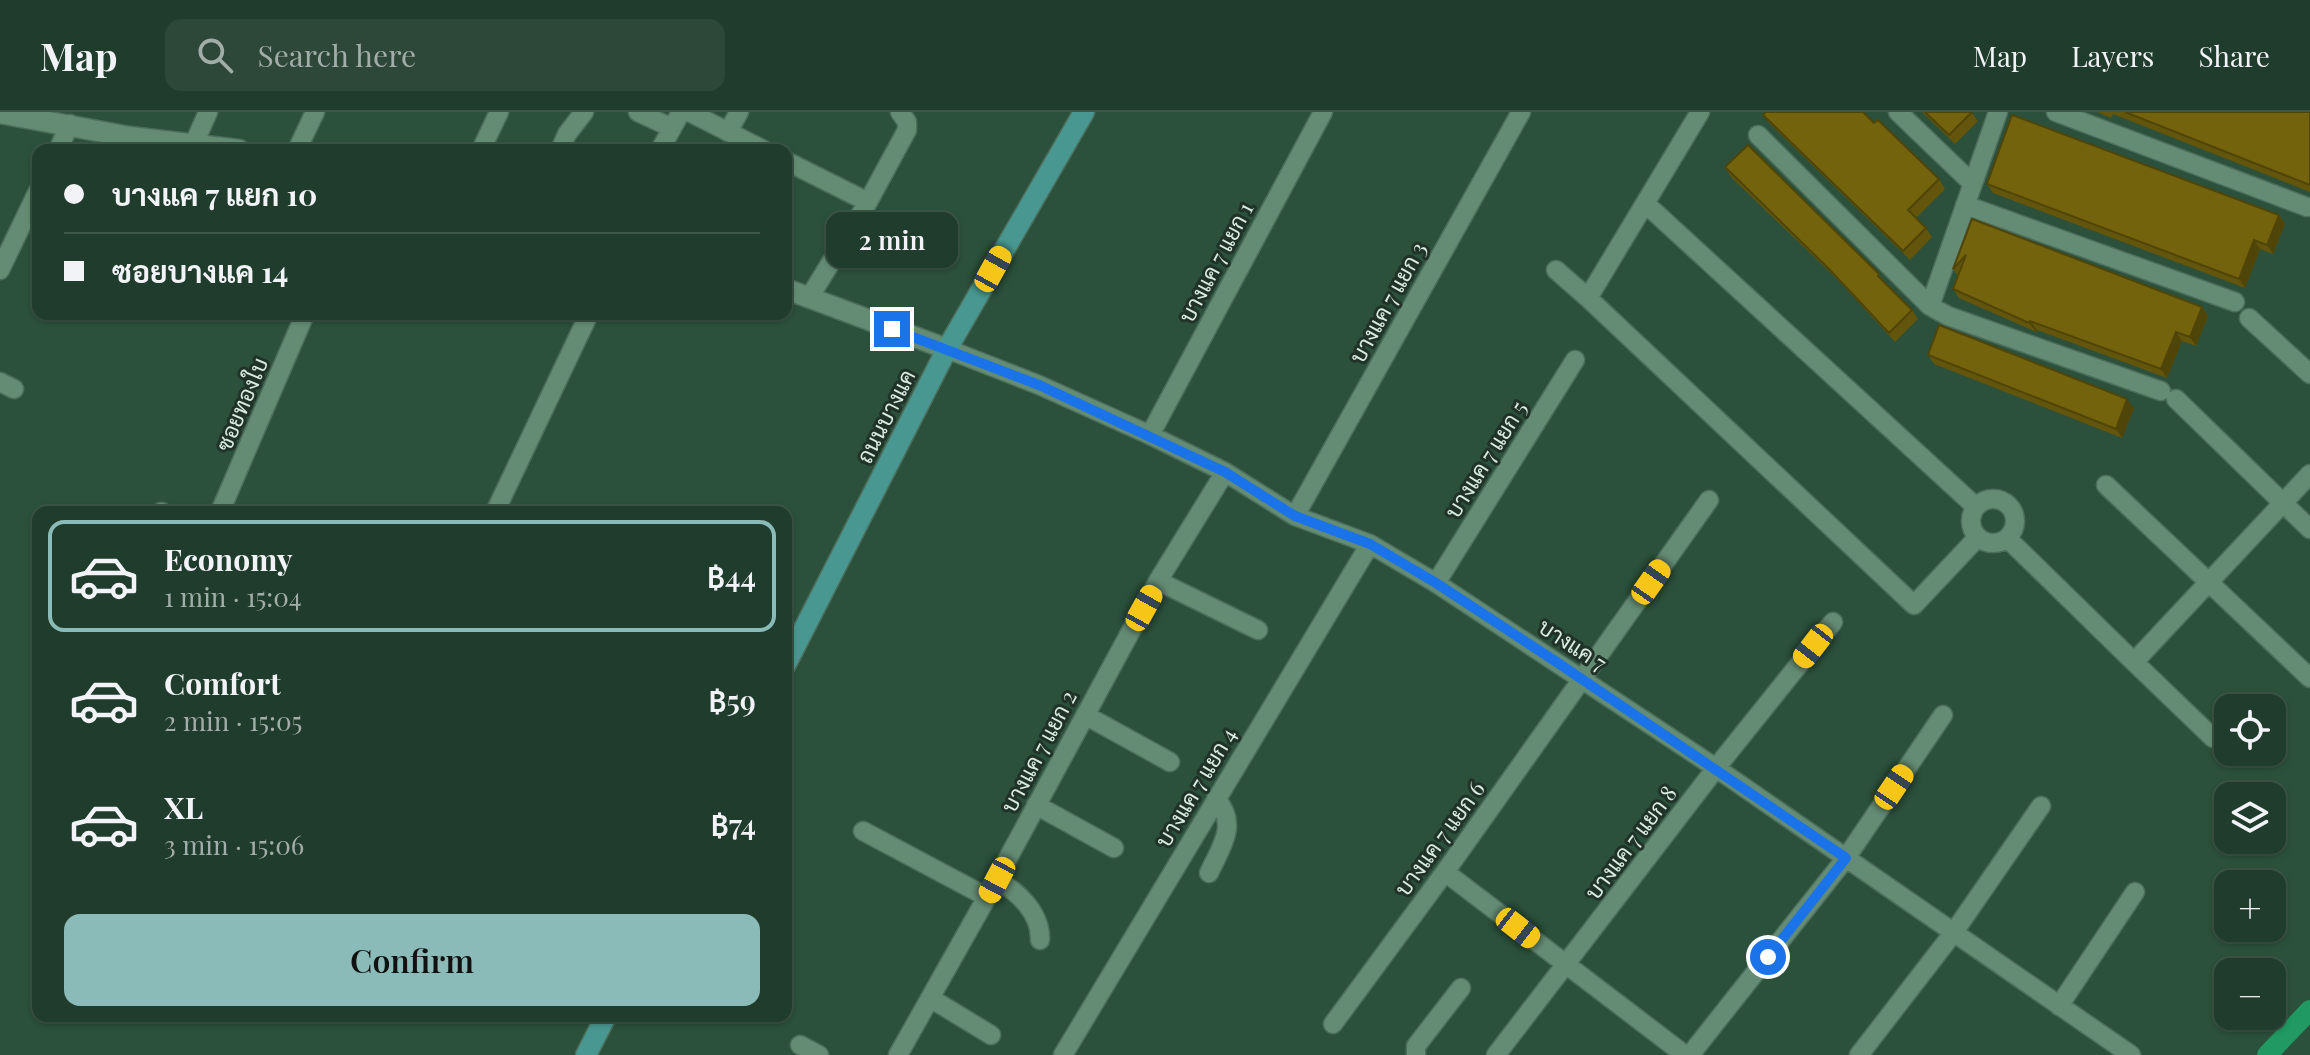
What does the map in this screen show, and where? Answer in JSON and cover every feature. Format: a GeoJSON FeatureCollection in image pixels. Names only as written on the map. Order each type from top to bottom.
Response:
{"type":"FeatureCollection","features":[{"type":"Feature","properties":{"kind":"main road","name":"ถนนบางแค"},"geometry":{"type":"LineString","coordinates":[[792,652],[947,349],[1084,112]]}},
{"type":"Feature","properties":{"kind":"main road"},"geometry":{"type":"LineString","coordinates":[[586,1055],[603,1022]]}},
{"type":"Feature","properties":{"kind":"street"},"geometry":{"type":"LineString","coordinates":[[194,144],[208,112]]}},
{"type":"Feature","properties":{"kind":"street"},"geometry":{"type":"LineString","coordinates":[[300,144],[315,112]]}},
{"type":"Feature","properties":{"kind":"street"},"geometry":{"type":"LineString","coordinates":[[484,144],[499,112]]}},
{"type":"Feature","properties":{"kind":"street"},"geometry":{"type":"LineString","coordinates":[[563,144],[584,112]]}},
{"type":"Feature","properties":{"kind":"street"},"geometry":{"type":"LineString","coordinates":[[638,112],[677,120],[663,144]]}},
{"type":"Feature","properties":{"kind":"street"},"geometry":{"type":"LineString","coordinates":[[689,112],[752,144]]}},
{"type":"Feature","properties":{"kind":"street"},"geometry":{"type":"LineString","coordinates":[[728,132],[739,112]]}},
{"type":"Feature","properties":{"kind":"street"},"geometry":{"type":"LineString","coordinates":[[809,298],[868,202],[907,130],[907,122],[900,112]]}},
{"type":"Feature","properties":{"kind":"street","name":"บางแค 7 แยก 1"},"geometry":{"type":"LineString","coordinates":[[1150,435],[1323,112]]}},
{"type":"Feature","properties":{"kind":"street","name":"บางแค 7 แยก 3"},"geometry":{"type":"LineString","coordinates":[[1295,516],[1521,112]]}},
{"type":"Feature","properties":{"kind":"street"},"geometry":{"type":"LineString","coordinates":[[1588,298],[1647,205],[1700,112]]}},
{"type":"Feature","properties":{"kind":"street"},"geometry":{"type":"LineString","coordinates":[[1898,112],[1973,184]]}},
{"type":"Feature","properties":{"kind":"street"},"geometry":{"type":"LineString","coordinates":[[1930,306],[1998,112]]}},
{"type":"Feature","properties":{"kind":"street"},"geometry":{"type":"LineString","coordinates":[[2056,112],[2307,207]]}},
{"type":"Feature","properties":{"kind":"street"},"geometry":{"type":"LineString","coordinates":[[0,113],[182,144]]}},
{"type":"Feature","properties":{"kind":"street"},"geometry":{"type":"LineString","coordinates":[[61,144],[70,124]]}},
{"type":"Feature","properties":{"kind":"street"},"geometry":{"type":"LineString","coordinates":[[1758,135],[1930,306],[1948,316],[2168,395],[2310,529]]}},
{"type":"Feature","properties":{"kind":"street"},"geometry":{"type":"LineString","coordinates":[[792,164],[868,202]]}},
{"type":"Feature","properties":{"kind":"street"},"geometry":{"type":"LineString","coordinates":[[0,270],[32,203]]}},
{"type":"Feature","properties":{"kind":"street"},"geometry":{"type":"LineString","coordinates":[[1647,205],[1976,507]]}},
{"type":"Feature","properties":{"kind":"street"},"geometry":{"type":"LineString","coordinates":[[1965,205],[2235,302]]}},
{"type":"Feature","properties":{"kind":"street"},"geometry":{"type":"LineString","coordinates":[[1556,270],[1914,605],[1978,537]]}},
{"type":"Feature","properties":{"kind":"street"},"geometry":{"type":"LineString","coordinates":[[792,291],[947,349]]}},
{"type":"Feature","properties":{"kind":"street"},"geometry":{"type":"LineString","coordinates":[[2249,318],[2310,374]]}},
{"type":"Feature","properties":{"kind":"street","name":"ซอยทองใบ"},"geometry":{"type":"LineString","coordinates":[[223,506],[302,320]]}},
{"type":"Feature","properties":{"kind":"street"},"geometry":{"type":"LineString","coordinates":[[498,506],[586,320]]}},
{"type":"Feature","properties":{"kind":"street","name":"บางแค 7"},"geometry":{"type":"LineString","coordinates":[[947,349],[1039,385],[1150,435],[1225,472],[1295,516],[1370,544],[1436,583],[1716,768],[2131,1055]]}},
{"type":"Feature","properties":{"kind":"street","name":"บางแค 7 แยก 5"},"geometry":{"type":"LineString","coordinates":[[1436,583],[1575,360]]}},
{"type":"Feature","properties":{"kind":"street","name":"บางแค 7 แยก 2"},"geometry":{"type":"LineString","coordinates":[[898,1055],[997,880],[1158,581],[1225,472]]}},
{"type":"Feature","properties":{"kind":"street"},"geometry":{"type":"LineString","coordinates":[[2134,662],[2310,474]]}},
{"type":"Feature","properties":{"kind":"street"},"geometry":{"type":"LineString","coordinates":[[2106,485],[2310,678]]}},
{"type":"Feature","properties":{"kind":"street","name":"บางแค 7 แยก 6"},"geometry":{"type":"LineString","coordinates":[[1333,1024],[1709,500]]}},
{"type":"Feature","properties":{"kind":"street"},"geometry":{"type":"LineString","coordinates":[[1988,500],[2008,506],[2014,518],[2012,532],[2007,538],[1989,543],[1978,537],[1971,526],[1976,507],[1988,500]]}},
{"type":"Feature","properties":{"kind":"street"},"geometry":{"type":"LineString","coordinates":[[2007,538],[2213,738]]}},
{"type":"Feature","properties":{"kind":"street","name":"บางแค 7 แยก 4"},"geometry":{"type":"LineString","coordinates":[[1063,1055],[1370,544]]}},
{"type":"Feature","properties":{"kind":"street"},"geometry":{"type":"LineString","coordinates":[[1158,581],[1258,630]]}},
{"type":"Feature","properties":{"kind":"street","name":"บางแค 7 แยก 8"},"geometry":{"type":"LineString","coordinates":[[1496,1055],[1716,768],[1833,622]]}},
{"type":"Feature","properties":{"kind":"street"},"geometry":{"type":"LineString","coordinates":[[1085,715],[1170,762]]}},
{"type":"Feature","properties":{"kind":"street"},"geometry":{"type":"LineString","coordinates":[[1445,872],[1687,1055],[1846,858],[1943,715]]}},
{"type":"Feature","properties":{"kind":"street"},"geometry":{"type":"LineString","coordinates":[[1209,873],[1228,827],[1224,808],[1216,799]]}},
{"type":"Feature","properties":{"kind":"street"},"geometry":{"type":"LineString","coordinates":[[1036,805],[1114,848]]}},
{"type":"Feature","properties":{"kind":"street"},"geometry":{"type":"LineString","coordinates":[[1859,1055],[1954,932],[2041,806]]}},
{"type":"Feature","properties":{"kind":"street"},"geometry":{"type":"LineString","coordinates":[[863,831],[987,897]]}},
{"type":"Feature","properties":{"kind":"street"},"geometry":{"type":"LineString","coordinates":[[997,880],[1010,887],[1028,906],[1041,930],[1040,940]]}},
{"type":"Feature","properties":{"kind":"street"},"geometry":{"type":"LineString","coordinates":[[2059,1006],[2135,892]]}},
{"type":"Feature","properties":{"kind":"street"},"geometry":{"type":"LineString","coordinates":[[1416,1055],[1416,1046],[1461,988]]}},
{"type":"Feature","properties":{"kind":"street"},"geometry":{"type":"LineString","coordinates":[[930,998],[991,1035]]}},
{"type":"Feature","properties":{"kind":"street"},"geometry":{"type":"LineString","coordinates":[[800,1045],[819,1055]]}},
{"type":"Feature","properties":{"kind":"building"},"geometry":{"type":"Polygon","coordinates":[[[1766,112],[1863,112],[1874,123],[1878,120],[1939,179],[1908,210],[1926,228],[1903,251],[1763,115],[1766,112]]]}},
{"type":"Feature","properties":{"kind":"building"},"geometry":{"type":"Polygon","coordinates":[[[1925,112],[1972,112],[1949,135],[1925,112]]]}},
{"type":"Feature","properties":{"kind":"building"},"geometry":{"type":"Polygon","coordinates":[[[2125,112],[2310,112],[2310,185],[2125,112]]]}},
{"type":"Feature","properties":{"kind":"building"},"geometry":{"type":"Polygon","coordinates":[[[2012,115],[2279,215],[2267,245],[2254,240],[2239,279],[1987,184],[2012,115]]]}},
{"type":"Feature","properties":{"kind":"building"},"geometry":{"type":"Polygon","coordinates":[[[1748,145],[1912,310],[1889,333],[1725,167],[1748,145]]]}},
{"type":"Feature","properties":{"kind":"building"},"geometry":{"type":"Polygon","coordinates":[[[1972,219],[2202,307],[2190,337],[2176,332],[2161,369],[2029,323],[1953,289],[1966,255],[1953,269],[1972,219]]]}},
{"type":"Feature","properties":{"kind":"building"},"geometry":{"type":"Polygon","coordinates":[[[1939,325],[2127,399],[2116,429],[1928,355],[1939,325]]]}},
{"type":"Feature","properties":{"kind":"waterway"},"geometry":{"type":"LineString","coordinates":[[2267,1055],[2310,1010]]}},
{"type":"Feature","properties":{"kind":"route"},"geometry":{"type":"LineString","coordinates":[[892,329],[1039,385],[1225,472],[1295,516],[1370,544],[1558,663],[1846,858],[1768,957]]}}]}
